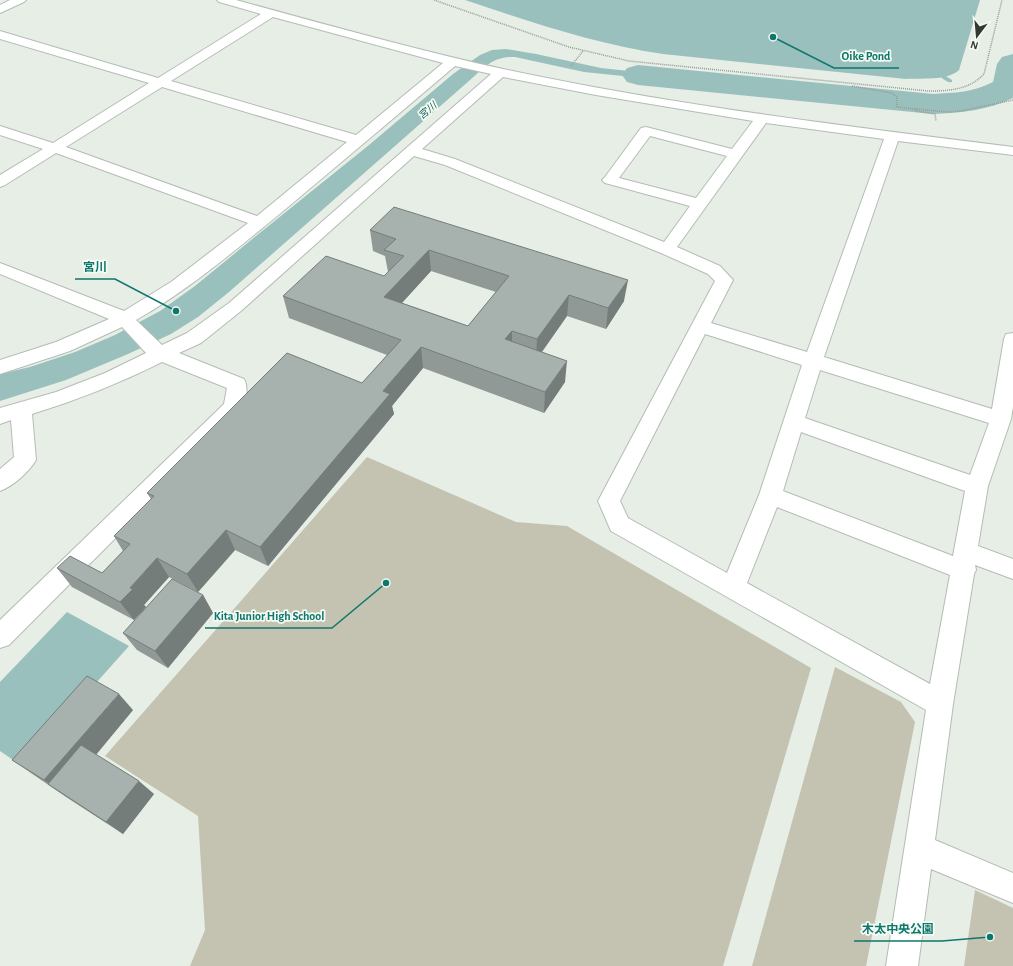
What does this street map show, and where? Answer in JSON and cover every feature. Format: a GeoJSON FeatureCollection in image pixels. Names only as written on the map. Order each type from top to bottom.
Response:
{"type":"FeatureCollection","features":[{"type":"Feature","properties":{"kind":"street"},"geometry":{"type":"LineString","coordinates":[[0,9],[20,0]]}},
{"type":"Feature","properties":{"kind":"street"},"geometry":{"type":"LineString","coordinates":[[223,0],[457,62],[572,87],[762,118],[1013,151]]}},
{"type":"Feature","properties":{"kind":"street"},"geometry":{"type":"LineString","coordinates":[[0,182],[271,13]]}},
{"type":"Feature","properties":{"kind":"street"},"geometry":{"type":"LineString","coordinates":[[0,35],[359,141]]}},
{"type":"Feature","properties":{"kind":"street"},"geometry":{"type":"LineString","coordinates":[[0,367],[74,343],[127,321],[191,276],[457,62]]}},
{"type":"Feature","properties":{"kind":"street"},"geometry":{"type":"LineString","coordinates":[[0,416],[63,397],[112,378],[157,351],[194,338],[235,307],[412,151],[497,71]]}},
{"type":"Feature","properties":{"kind":"street"},"geometry":{"type":"LineString","coordinates":[[667,250],[762,118]]}},
{"type":"Feature","properties":{"kind":"street"},"geometry":{"type":"LineString","coordinates":[[0,130],[55,148],[259,222]]}},
{"type":"Feature","properties":{"kind":"street"},"geometry":{"type":"LineString","coordinates":[[700,204],[610,180],[646,132],[736,154]]}},
{"type":"Feature","properties":{"kind":"street"},"geometry":{"type":"LineString","coordinates":[[733,588],[770,495],[813,362],[892,136]]}},
{"type":"Feature","properties":{"kind":"street"},"geometry":{"type":"LineString","coordinates":[[412,151],[450,162],[667,250],[714,270],[724,280],[609,501],[619,524],[940,704]]}},
{"type":"Feature","properties":{"kind":"street"},"geometry":{"type":"LineString","coordinates":[[0,268],[127,321],[157,351],[237,384],[234,407],[0,637]]}},
{"type":"Feature","properties":{"kind":"street"},"geometry":{"type":"LineString","coordinates":[[700,326],[1000,419]]}},
{"type":"Feature","properties":{"kind":"street"},"geometry":{"type":"LineString","coordinates":[[902,966],[940,704],[977,486],[1000,419],[1013,344]]}},
{"type":"Feature","properties":{"kind":"street"},"geometry":{"type":"LineString","coordinates":[[0,482],[25,460],[21,410]]}},
{"type":"Feature","properties":{"kind":"street"},"geometry":{"type":"LineString","coordinates":[[794,422],[977,486]]}},
{"type":"Feature","properties":{"kind":"street"},"geometry":{"type":"LineString","coordinates":[[770,495],[965,561],[1013,569]]}},
{"type":"Feature","properties":{"kind":"street"},"geometry":{"type":"LineString","coordinates":[[918,848],[1013,888]]}},
{"type":"Feature","properties":{"kind":"path"},"geometry":{"type":"LineString","coordinates":[[434,0],[584,51],[650,64],[902,90],[940,91],[956,89],[980,80],[984,74],[1002,0]]}},
{"type":"Feature","properties":{"kind":"path"},"geometry":{"type":"LineString","coordinates":[[575,61],[584,51]]}},
{"type":"Feature","properties":{"kind":"path"},"geometry":{"type":"LineString","coordinates":[[847,84],[853,87],[887,91],[897,97],[897,107],[915,109],[949,112],[961,111],[1013,100]]}},
{"type":"Feature","properties":{"kind":"path"},"geometry":{"type":"LineString","coordinates":[[915,109],[916,111],[935,114]]}},
{"type":"Feature","properties":{"kind":"green space"},"geometry":{"type":"Polygon","coordinates":[[[367,457],[516,522],[567,526],[811,668],[723,966],[190,966],[205,930],[198,816],[105,756],[367,457]]]}},
{"type":"Feature","properties":{"kind":"green space"},"geometry":{"type":"Polygon","coordinates":[[[835,667],[901,702],[915,722],[866,966],[752,966],[835,667]]]}},
{"type":"Feature","properties":{"kind":"green space"},"geometry":{"type":"Polygon","coordinates":[[[975,890],[1013,908],[1013,966],[964,966],[975,890]]]}},
{"type":"Feature","properties":{"kind":"water"},"geometry":{"type":"Polygon","coordinates":[[[465,0],[980,0],[959,70],[948,76],[927,79],[906,79],[637,50],[563,32],[465,0]]]}},
{"type":"Feature","properties":{"kind":"water"},"geometry":{"type":"Polygon","coordinates":[[[506,49],[601,68],[712,80],[711,85],[584,72],[515,57],[495,60],[480,71],[229,292],[198,317],[171,334],[128,354],[66,380],[0,401],[0,374],[30,367],[75,352],[115,335],[160,311],[195,286],[369,145],[453,74],[480,55],[492,50],[506,49]]]}},
{"type":"Feature","properties":{"kind":"water"},"geometry":{"type":"Polygon","coordinates":[[[67,612],[129,646],[22,766],[0,751],[0,682],[67,612]]]}},
{"type":"Feature","properties":{"kind":"building"},"geometry":{"type":"Polygon","coordinates":[[[394,207],[628,280],[608,308],[569,295],[537,339],[512,331],[505,339],[567,361],[545,392],[421,347],[383,391],[390,394],[260,547],[226,530],[187,574],[157,558],[130,588],[133,589],[120,602],[57,568],[70,556],[102,573],[130,544],[114,536],[154,496],[147,493],[287,353],[362,383],[401,340],[283,296],[326,256],[384,276],[404,256],[384,250],[396,239],[370,230],[394,207]],[[429,250],[384,297],[468,326],[509,276],[429,250]]]}},
{"type":"Feature","properties":{"kind":"building"},"geometry":{"type":"Polygon","coordinates":[[[172,579],[203,595],[155,651],[123,633],[172,579]]]}},
{"type":"Feature","properties":{"kind":"building"},"geometry":{"type":"Polygon","coordinates":[[[87,676],[119,694],[44,780],[12,760],[87,676]]]}},
{"type":"Feature","properties":{"kind":"building"},"geometry":{"type":"Polygon","coordinates":[[[81,745],[139,781],[106,822],[48,784],[81,745]]]}},
{"type":"Feature","properties":{"kind":"waterway"},"geometry":{"type":"LineString","coordinates":[[638,75],[933,104],[972,100],[1000,92],[1008,87],[1013,64]]}},
{"type":"Feature","properties":{"kind":"waterway"},"geometry":{"type":"LineString","coordinates":[[944,77],[950,81]]}},
{"type":"Feature","properties":{"kind":"waterway"},"geometry":{"type":"LineString","coordinates":[[968,93],[975,98]]}},
{"type":"Feature","properties":{"kind":"place","name":"Oike Pond"},"geometry":{"type":"Point","coordinates":[773,37]}},
{"type":"Feature","properties":{"kind":"place","name":"宮川"},"geometry":{"type":"Point","coordinates":[176,311]}},
{"type":"Feature","properties":{"kind":"place","name":"Kita Junior High School"},"geometry":{"type":"Point","coordinates":[386,583]}},
{"type":"Feature","properties":{"kind":"place","name":"木太中央公園"},"geometry":{"type":"Point","coordinates":[990,937]}}]}
